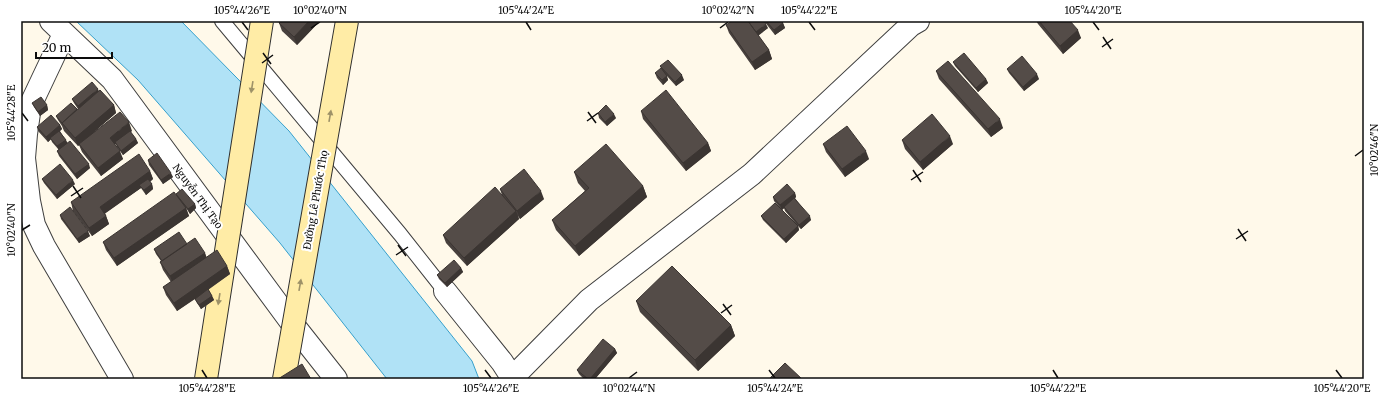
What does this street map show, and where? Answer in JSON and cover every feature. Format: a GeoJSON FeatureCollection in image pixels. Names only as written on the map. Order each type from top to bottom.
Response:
{"type":"FeatureCollection","features":[{"type":"Feature","properties":{"kind":"street"},"geometry":{"type":"LineString","coordinates":[[206,379],[262,21]]}},
{"type":"Feature","properties":{"kind":"street","name":"Đường Lê Phước Thọ"},"geometry":{"type":"LineString","coordinates":[[284,379],[347,21]]}},
{"type":"Feature","properties":{"kind":"street"},"geometry":{"type":"LineString","coordinates":[[445,291],[513,378],[589,300],[752,174],[911,25],[918,21]]}},
{"type":"Feature","properties":{"kind":"street"},"geometry":{"type":"LineString","coordinates":[[58,27],[30,106],[24,158],[29,201],[34,225],[44,246],[122,379]]}},
{"type":"Feature","properties":{"kind":"street","name":"Nguyễn Thị Tạo"},"geometry":{"type":"LineString","coordinates":[[58,27],[112,79],[286,315],[336,379]]}},
{"type":"Feature","properties":{"kind":"lane"},"geometry":{"type":"LineString","coordinates":[[222,21],[400,234],[445,291]]}},
{"type":"Feature","properties":{"kind":"water"},"geometry":{"type":"Polygon","coordinates":[[[76,21],[181,21],[289,131],[472,361],[479,379],[387,379],[280,243],[138,80],[76,21]]]}},
{"type":"Feature","properties":{"kind":"building"},"geometry":{"type":"Polygon","coordinates":[[[280,21],[309,21],[294,37],[279,23],[280,21]]]}},
{"type":"Feature","properties":{"kind":"building"},"geometry":{"type":"Polygon","coordinates":[[[732,21],[748,21],[769,50],[752,62],[726,25],[732,21]]]}},
{"type":"Feature","properties":{"kind":"building"},"geometry":{"type":"Polygon","coordinates":[[[748,21],[764,21],[766,24],[756,32],[748,21]]]}},
{"type":"Feature","properties":{"kind":"building"},"geometry":{"type":"Polygon","coordinates":[[[766,21],[781,21],[783,23],[774,30],[766,21]]]}},
{"type":"Feature","properties":{"kind":"building"},"geometry":{"type":"Polygon","coordinates":[[[1039,21],[1070,21],[1078,30],[1060,46],[1039,21]]]}},
{"type":"Feature","properties":{"kind":"building"},"geometry":{"type":"Polygon","coordinates":[[[964,53],[986,79],[976,88],[953,62],[964,53]]]}},
{"type":"Feature","properties":{"kind":"building"},"geometry":{"type":"Polygon","coordinates":[[[1022,56],[1037,74],[1023,87],[1007,69],[1022,56]]]}},
{"type":"Feature","properties":{"kind":"building"},"geometry":{"type":"Polygon","coordinates":[[[668,60],[682,75],[675,82],[660,66],[668,60]]]}},
{"type":"Feature","properties":{"kind":"building"},"geometry":{"type":"Polygon","coordinates":[[[948,61],[1000,119],[988,129],[936,71],[948,61]]]}},
{"type":"Feature","properties":{"kind":"building"},"geometry":{"type":"Polygon","coordinates":[[[661,68],[667,76],[662,80],[655,73],[661,68]]]}},
{"type":"Feature","properties":{"kind":"building"},"geometry":{"type":"Polygon","coordinates":[[[92,82],[98,89],[78,106],[72,99],[92,82]]]}},
{"type":"Feature","properties":{"kind":"building"},"geometry":{"type":"Polygon","coordinates":[[[100,90],[114,105],[75,138],[62,123],[100,90]]]}},
{"type":"Feature","properties":{"kind":"building"},"geometry":{"type":"Polygon","coordinates":[[[666,90],[708,143],[683,163],[641,111],[666,90]]]}},
{"type":"Feature","properties":{"kind":"building"},"geometry":{"type":"Polygon","coordinates":[[[41,97],[47,105],[38,112],[32,103],[41,97]]]}},
{"type":"Feature","properties":{"kind":"building"},"geometry":{"type":"Polygon","coordinates":[[[71,103],[77,109],[62,123],[56,116],[71,103]]]}},
{"type":"Feature","properties":{"kind":"building"},"geometry":{"type":"Polygon","coordinates":[[[606,105],[614,114],[605,122],[598,113],[606,105]]]}},
{"type":"Feature","properties":{"kind":"building"},"geometry":{"type":"Polygon","coordinates":[[[120,112],[129,122],[110,138],[120,151],[98,168],[79,144],[120,112]]]}},
{"type":"Feature","properties":{"kind":"building"},"geometry":{"type":"Polygon","coordinates":[[[932,114],[950,136],[920,162],[902,140],[932,114]]]}},
{"type":"Feature","properties":{"kind":"building"},"geometry":{"type":"Polygon","coordinates":[[[51,115],[60,125],[46,137],[37,127],[51,115]]]}},
{"type":"Feature","properties":{"kind":"building"},"geometry":{"type":"Polygon","coordinates":[[[847,126],[866,151],[842,169],[823,144],[847,126]]]}},
{"type":"Feature","properties":{"kind":"building"},"geometry":{"type":"Polygon","coordinates":[[[59,131],[66,140],[57,146],[50,138],[59,131]]]}},
{"type":"Feature","properties":{"kind":"building"},"geometry":{"type":"Polygon","coordinates":[[[130,131],[136,139],[121,151],[115,142],[130,131]]]}},
{"type":"Feature","properties":{"kind":"building"},"geometry":{"type":"Polygon","coordinates":[[[70,141],[89,164],[75,174],[57,151],[70,141]]]}},
{"type":"Feature","properties":{"kind":"building"},"geometry":{"type":"Polygon","coordinates":[[[606,144],[643,186],[575,246],[552,220],[589,188],[574,172],[606,144]]]}},
{"type":"Feature","properties":{"kind":"building"},"geometry":{"type":"Polygon","coordinates":[[[157,153],[171,173],[161,180],[148,160],[157,153]]]}},
{"type":"Feature","properties":{"kind":"building"},"geometry":{"type":"Polygon","coordinates":[[[139,154],[150,171],[100,207],[106,216],[89,228],[71,202],[139,154]]]}},
{"type":"Feature","properties":{"kind":"building"},"geometry":{"type":"Polygon","coordinates":[[[60,164],[73,180],[56,195],[42,179],[60,164]]]}},
{"type":"Feature","properties":{"kind":"building"},"geometry":{"type":"Polygon","coordinates":[[[524,169],[541,191],[517,211],[500,189],[524,169]]]}},
{"type":"Feature","properties":{"kind":"building"},"geometry":{"type":"Polygon","coordinates":[[[148,179],[152,184],[144,190],[139,185],[148,179]]]}},
{"type":"Feature","properties":{"kind":"building"},"geometry":{"type":"Polygon","coordinates":[[[787,184],[795,193],[780,205],[773,197],[787,184]]]}},
{"type":"Feature","properties":{"kind":"building"},"geometry":{"type":"Polygon","coordinates":[[[495,187],[516,211],[464,258],[443,235],[495,187]]]}},
{"type":"Feature","properties":{"kind":"building"},"geometry":{"type":"Polygon","coordinates":[[[182,189],[195,204],[188,209],[176,194],[182,189]]]}},
{"type":"Feature","properties":{"kind":"building"},"geometry":{"type":"Polygon","coordinates":[[[174,192],[186,208],[114,258],[103,242],[174,192]]]}},
{"type":"Feature","properties":{"kind":"building"},"geometry":{"type":"Polygon","coordinates":[[[794,198],[810,216],[799,225],[784,207],[794,198]]]}},
{"type":"Feature","properties":{"kind":"building"},"geometry":{"type":"Polygon","coordinates":[[[775,203],[798,226],[784,239],[761,216],[775,203]]]}},
{"type":"Feature","properties":{"kind":"building"},"geometry":{"type":"Polygon","coordinates":[[[70,207],[88,231],[77,239],[60,215],[70,207]]]}},
{"type":"Feature","properties":{"kind":"building"},"geometry":{"type":"Polygon","coordinates":[[[179,232],[187,244],[162,261],[154,249],[179,232]]]}},
{"type":"Feature","properties":{"kind":"building"},"geometry":{"type":"Polygon","coordinates":[[[195,238],[205,253],[170,276],[160,262],[195,238]]]}},
{"type":"Feature","properties":{"kind":"building"},"geometry":{"type":"Polygon","coordinates":[[[217,250],[227,266],[174,303],[163,287],[217,250]]]}},
{"type":"Feature","properties":{"kind":"building"},"geometry":{"type":"Polygon","coordinates":[[[454,260],[461,268],[445,283],[437,275],[454,260]]]}},
{"type":"Feature","properties":{"kind":"building"},"geometry":{"type":"Polygon","coordinates":[[[672,266],[731,325],[695,360],[636,301],[672,266]]]}},
{"type":"Feature","properties":{"kind":"building"},"geometry":{"type":"Polygon","coordinates":[[[208,289],[212,296],[199,305],[195,299],[208,289]]]}},
{"type":"Feature","properties":{"kind":"building"},"geometry":{"type":"Polygon","coordinates":[[[603,339],[615,349],[590,379],[588,379],[577,370],[603,339]]]}},
{"type":"Feature","properties":{"kind":"building"},"geometry":{"type":"Polygon","coordinates":[[[785,363],[802,379],[769,379],[785,363]]]}},
{"type":"Feature","properties":{"kind":"building"},"geometry":{"type":"Polygon","coordinates":[[[302,364],[311,379],[278,379],[302,364]]]}}]}
